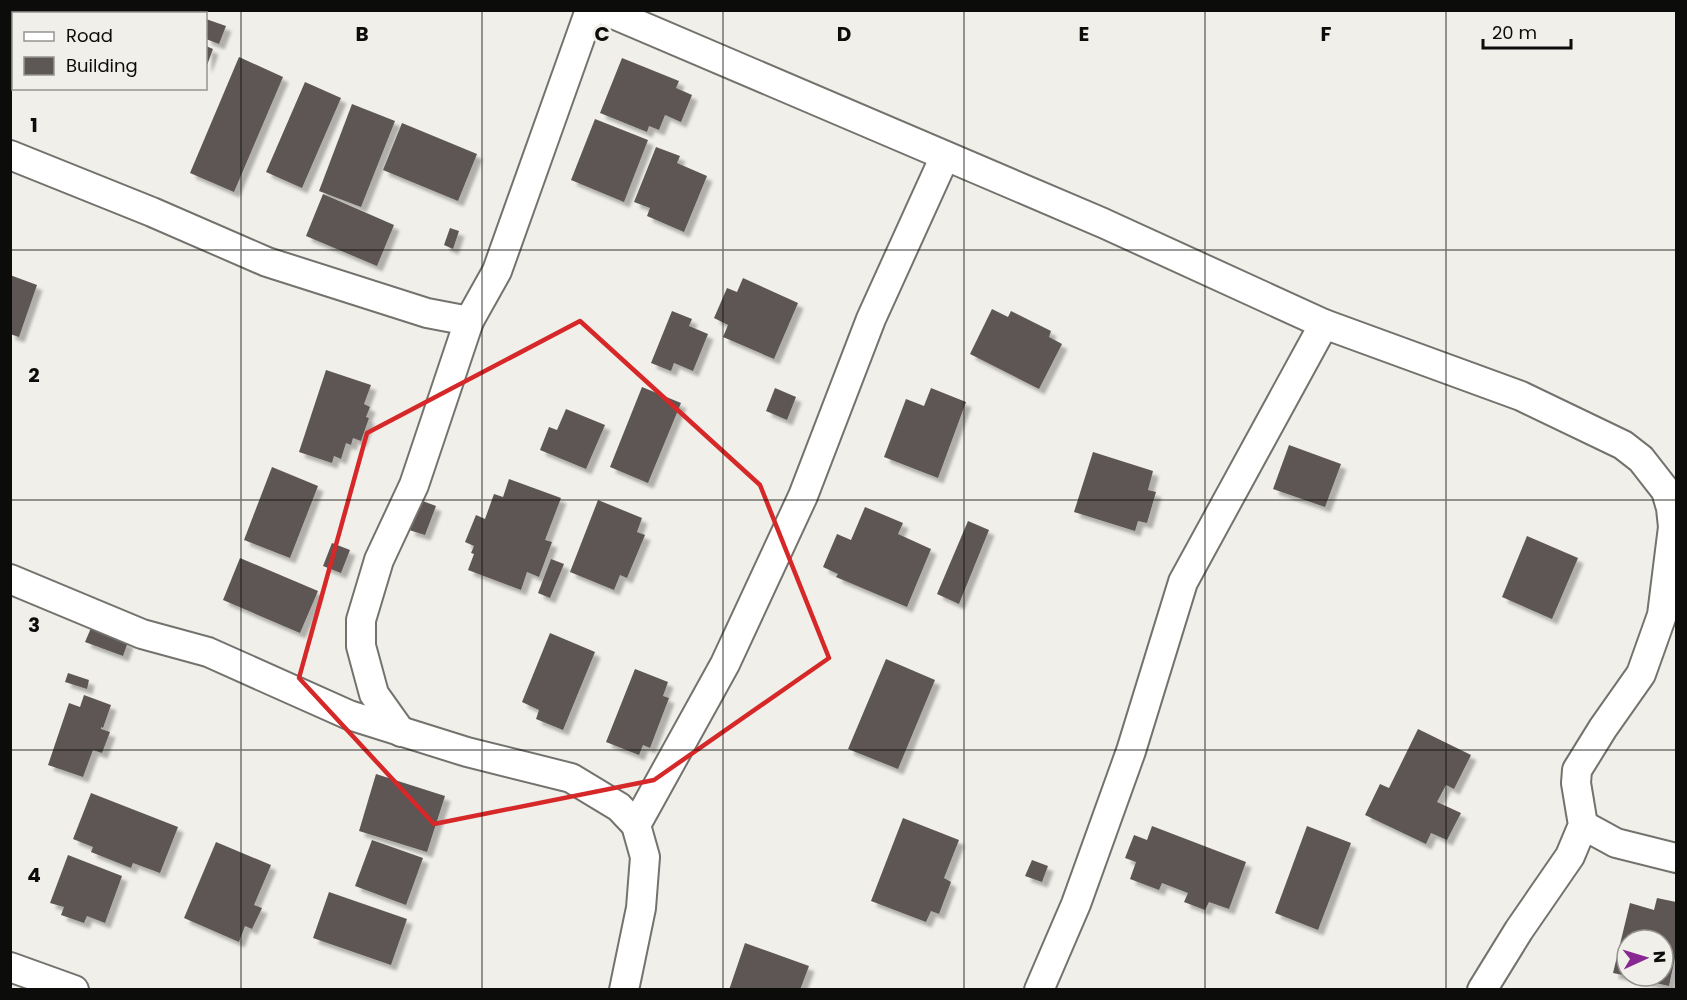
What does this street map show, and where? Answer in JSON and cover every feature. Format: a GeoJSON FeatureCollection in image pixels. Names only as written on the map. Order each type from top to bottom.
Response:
{"type":"FeatureCollection","features":[{"type":"Feature","properties":{"kind":"street"},"geometry":{"type":"LineString","coordinates":[[401,732],[374,694],[361,646],[361,620],[380,560],[414,485],[469,321],[497,271],[590,10]]}},
{"type":"Feature","properties":{"kind":"street"},"geometry":{"type":"LineString","coordinates":[[604,10],[1103,224],[1324,324],[1521,396],[1623,445],[1641,459],[1666,491],[1671,508],[1673,527],[1662,615],[1641,674],[1577,770],[1576,783],[1583,825],[1570,856],[1482,990]]}},
{"type":"Feature","properties":{"kind":"street"},"geometry":{"type":"LineString","coordinates":[[10,155],[152,212],[267,262],[427,313],[469,321]]}},
{"type":"Feature","properties":{"kind":"street"},"geometry":{"type":"LineString","coordinates":[[636,825],[725,664],[803,496],[871,320],[945,156]]}},
{"type":"Feature","properties":{"kind":"street"},"geometry":{"type":"LineString","coordinates":[[1039,990],[1076,904],[1131,751],[1182,582],[1324,324]]}},
{"type":"Feature","properties":{"kind":"street"},"geometry":{"type":"LineString","coordinates":[[10,579],[142,633],[208,652],[349,715],[467,752],[572,778],[619,807],[636,825],[645,857],[641,908],[624,990]]}},
{"type":"Feature","properties":{"kind":"street"},"geometry":{"type":"LineString","coordinates":[[349,715],[374,694]]}},
{"type":"Feature","properties":{"kind":"street"},"geometry":{"type":"LineString","coordinates":[[1583,825],[1616,843],[1677,858]]}},
{"type":"Feature","properties":{"kind":"street"},"geometry":{"type":"LineString","coordinates":[[10,967],[75,990]]}},
{"type":"Feature","properties":{"kind":"highlighted area"},"geometry":{"type":"Polygon","coordinates":[[[580,321],[760,485],[829,658],[654,780],[434,824],[299,678],[367,433],[580,321]]]}},
{"type":"Feature","properties":{"kind":"building"},"geometry":{"type":"Polygon","coordinates":[[[18,10],[91,10],[90,12],[18,12],[18,10]]]}},
{"type":"Feature","properties":{"kind":"building"},"geometry":{"type":"Polygon","coordinates":[[[151,10],[197,10],[196,12],[150,12],[151,10]]]}},
{"type":"Feature","properties":{"kind":"building"},"geometry":{"type":"Polygon","coordinates":[[[207,19],[226,26],[219,44],[207,39],[207,19]]]}},
{"type":"Feature","properties":{"kind":"building"},"geometry":{"type":"Polygon","coordinates":[[[207,46],[213,49],[207,65],[207,46]]]}},
{"type":"Feature","properties":{"kind":"building"},"geometry":{"type":"Polygon","coordinates":[[[239,57],[283,77],[234,192],[190,173],[239,57]]]}},
{"type":"Feature","properties":{"kind":"building"},"geometry":{"type":"Polygon","coordinates":[[[622,58],[679,81],[676,88],[692,95],[681,122],[665,115],[659,130],[649,126],[647,132],[600,113],[622,58]]]}},
{"type":"Feature","properties":{"kind":"building"},"geometry":{"type":"Polygon","coordinates":[[[305,82],[341,98],[302,188],[266,172],[305,82]]]}},
{"type":"Feature","properties":{"kind":"building"},"geometry":{"type":"Polygon","coordinates":[[[352,104],[395,121],[361,207],[319,191],[352,104]]]}},
{"type":"Feature","properties":{"kind":"building"},"geometry":{"type":"Polygon","coordinates":[[[595,119],[648,140],[624,202],[571,180],[595,119]]]}},
{"type":"Feature","properties":{"kind":"building"},"geometry":{"type":"Polygon","coordinates":[[[402,123],[477,154],[458,201],[383,170],[402,123]]]}},
{"type":"Feature","properties":{"kind":"building"},"geometry":{"type":"Polygon","coordinates":[[[656,147],[680,156],[677,163],[707,176],[684,232],[647,216],[650,208],[634,202],[656,147]]]}},
{"type":"Feature","properties":{"kind":"building"},"geometry":{"type":"Polygon","coordinates":[[[323,194],[394,225],[377,266],[306,236],[323,194]]]}},
{"type":"Feature","properties":{"kind":"building"},"geometry":{"type":"Polygon","coordinates":[[[450,228],[459,231],[453,249],[444,245],[450,228]]]}},
{"type":"Feature","properties":{"kind":"building"},"geometry":{"type":"Polygon","coordinates":[[[10,275],[37,285],[19,337],[10,334],[10,275]]]}},
{"type":"Feature","properties":{"kind":"building"},"geometry":{"type":"Polygon","coordinates":[[[743,278],[798,303],[774,359],[723,337],[728,325],[714,318],[727,288],[737,292],[743,278]]]}},
{"type":"Feature","properties":{"kind":"building"},"geometry":{"type":"Polygon","coordinates":[[[992,309],[1008,317],[1011,311],[1051,331],[1049,337],[1062,344],[1039,389],[970,354],[992,309]]]}},
{"type":"Feature","properties":{"kind":"building"},"geometry":{"type":"Polygon","coordinates":[[[672,311],[692,319],[689,326],[708,334],[693,371],[674,363],[671,371],[651,363],[672,311]]]}},
{"type":"Feature","properties":{"kind":"building"},"geometry":{"type":"Polygon","coordinates":[[[326,370],[371,385],[364,404],[370,407],[366,417],[369,418],[361,441],[353,438],[351,445],[346,443],[341,459],[334,456],[332,463],[299,452],[326,370]]]}},
{"type":"Feature","properties":{"kind":"building"},"geometry":{"type":"Polygon","coordinates":[[[642,387],[681,403],[648,483],[610,467],[642,387]]]}},
{"type":"Feature","properties":{"kind":"building"},"geometry":{"type":"Polygon","coordinates":[[[775,388],[796,397],[787,420],[766,411],[775,388]]]}},
{"type":"Feature","properties":{"kind":"building"},"geometry":{"type":"Polygon","coordinates":[[[931,388],[966,402],[938,478],[884,457],[906,399],[924,406],[931,388]]]}},
{"type":"Feature","properties":{"kind":"building"},"geometry":{"type":"Polygon","coordinates":[[[566,409],[605,425],[586,469],[540,450],[549,427],[557,430],[566,409]]]}},
{"type":"Feature","properties":{"kind":"building"},"geometry":{"type":"Polygon","coordinates":[[[1289,445],[1341,464],[1325,507],[1273,489],[1289,445]]]}},
{"type":"Feature","properties":{"kind":"building"},"geometry":{"type":"Polygon","coordinates":[[[1093,452],[1153,471],[1148,490],[1156,492],[1147,523],[1138,521],[1135,531],[1074,512],[1093,452]]]}},
{"type":"Feature","properties":{"kind":"building"},"geometry":{"type":"Polygon","coordinates":[[[272,467],[318,486],[290,558],[244,540],[272,467]]]}},
{"type":"Feature","properties":{"kind":"building"},"geometry":{"type":"Polygon","coordinates":[[[509,479],[561,498],[545,540],[552,542],[539,577],[527,572],[521,590],[468,570],[474,554],[471,553],[474,546],[465,542],[476,515],[485,519],[494,494],[503,497],[509,479]]]}},
{"type":"Feature","properties":{"kind":"building"},"geometry":{"type":"Polygon","coordinates":[[[420,500],[436,506],[425,535],[409,530],[420,500]]]}},
{"type":"Feature","properties":{"kind":"building"},"geometry":{"type":"Polygon","coordinates":[[[598,500],[642,518],[637,532],[645,535],[627,578],[620,575],[614,590],[570,572],[598,500]]]}},
{"type":"Feature","properties":{"kind":"building"},"geometry":{"type":"Polygon","coordinates":[[[865,507],[903,523],[898,534],[931,549],[907,607],[836,577],[838,574],[823,567],[837,534],[851,540],[865,507]]]}},
{"type":"Feature","properties":{"kind":"building"},"geometry":{"type":"Polygon","coordinates":[[[968,521],[989,530],[959,604],[937,594],[968,521]]]}},
{"type":"Feature","properties":{"kind":"building"},"geometry":{"type":"Polygon","coordinates":[[[1527,536],[1578,558],[1552,619],[1502,597],[1527,536]]]}},
{"type":"Feature","properties":{"kind":"building"},"geometry":{"type":"Polygon","coordinates":[[[332,543],[350,550],[341,573],[323,566],[332,543]]]}},
{"type":"Feature","properties":{"kind":"building"},"geometry":{"type":"Polygon","coordinates":[[[240,558],[318,591],[300,633],[223,600],[240,558]]]}},
{"type":"Feature","properties":{"kind":"building"},"geometry":{"type":"Polygon","coordinates":[[[551,559],[564,564],[550,598],[538,593],[551,559]]]}},
{"type":"Feature","properties":{"kind":"building"},"geometry":{"type":"Polygon","coordinates":[[[91,628],[128,642],[123,656],[85,642],[91,628]]]}},
{"type":"Feature","properties":{"kind":"building"},"geometry":{"type":"Polygon","coordinates":[[[550,633],[595,652],[563,730],[536,719],[539,710],[522,702],[550,633]]]}},
{"type":"Feature","properties":{"kind":"building"},"geometry":{"type":"Polygon","coordinates":[[[886,659],[935,680],[898,769],[848,749],[886,659]]]}},
{"type":"Feature","properties":{"kind":"building"},"geometry":{"type":"Polygon","coordinates":[[[635,669],[668,682],[663,696],[669,698],[650,748],[643,745],[639,755],[606,742],[635,669]]]}},
{"type":"Feature","properties":{"kind":"building"},"geometry":{"type":"Polygon","coordinates":[[[68,673],[89,680],[87,689],[65,682],[68,673]]]}},
{"type":"Feature","properties":{"kind":"building"},"geometry":{"type":"Polygon","coordinates":[[[84,695],[111,705],[103,728],[101,727],[110,732],[102,753],[93,750],[83,777],[48,765],[69,703],[80,707],[84,695]]]}},
{"type":"Feature","properties":{"kind":"building"},"geometry":{"type":"Polygon","coordinates":[[[1418,729],[1471,755],[1454,789],[1446,785],[1437,802],[1461,813],[1447,840],[1431,833],[1426,844],[1365,815],[1380,784],[1389,788],[1418,729]]]}},
{"type":"Feature","properties":{"kind":"building"},"geometry":{"type":"Polygon","coordinates":[[[376,774],[445,796],[427,852],[359,831],[376,774]]]}},
{"type":"Feature","properties":{"kind":"building"},"geometry":{"type":"Polygon","coordinates":[[[91,793],[178,827],[160,873],[133,863],[131,868],[91,852],[93,847],[73,839],[91,793]]]}},
{"type":"Feature","properties":{"kind":"building"},"geometry":{"type":"Polygon","coordinates":[[[903,818],[959,840],[944,878],[951,882],[939,914],[931,911],[926,922],[871,901],[903,818]]]}},
{"type":"Feature","properties":{"kind":"building"},"geometry":{"type":"Polygon","coordinates":[[[1152,826],[1246,862],[1229,909],[1209,902],[1205,910],[1184,902],[1188,893],[1162,883],[1159,890],[1130,879],[1136,862],[1125,858],[1134,835],[1147,840],[1152,826]]]}},
{"type":"Feature","properties":{"kind":"building"},"geometry":{"type":"Polygon","coordinates":[[[1307,826],[1351,843],[1318,930],[1275,913],[1307,826]]]}},
{"type":"Feature","properties":{"kind":"building"},"geometry":{"type":"Polygon","coordinates":[[[372,840],[423,858],[406,905],[355,886],[372,840]]]}},
{"type":"Feature","properties":{"kind":"building"},"geometry":{"type":"Polygon","coordinates":[[[216,842],[271,865],[254,905],[262,908],[252,929],[245,926],[239,942],[184,918],[216,842]]]}},
{"type":"Feature","properties":{"kind":"building"},"geometry":{"type":"Polygon","coordinates":[[[68,855],[122,876],[105,923],[87,916],[84,923],[61,915],[64,907],[50,903],[68,855]]]}},
{"type":"Feature","properties":{"kind":"building"},"geometry":{"type":"Polygon","coordinates":[[[1032,860],[1048,866],[1042,882],[1025,876],[1032,860]]]}},
{"type":"Feature","properties":{"kind":"building"},"geometry":{"type":"Polygon","coordinates":[[[329,892],[407,919],[391,965],[313,938],[329,892]]]}},
{"type":"Feature","properties":{"kind":"building"},"geometry":{"type":"Polygon","coordinates":[[[1657,898],[1676,902],[1675,958],[1675,928],[1624,928],[1630,903],[1654,910],[1657,898]]]}},
{"type":"Feature","properties":{"kind":"building"},"geometry":{"type":"Polygon","coordinates":[[[745,943],[809,966],[800,990],[729,990],[745,943]]]}}]}
